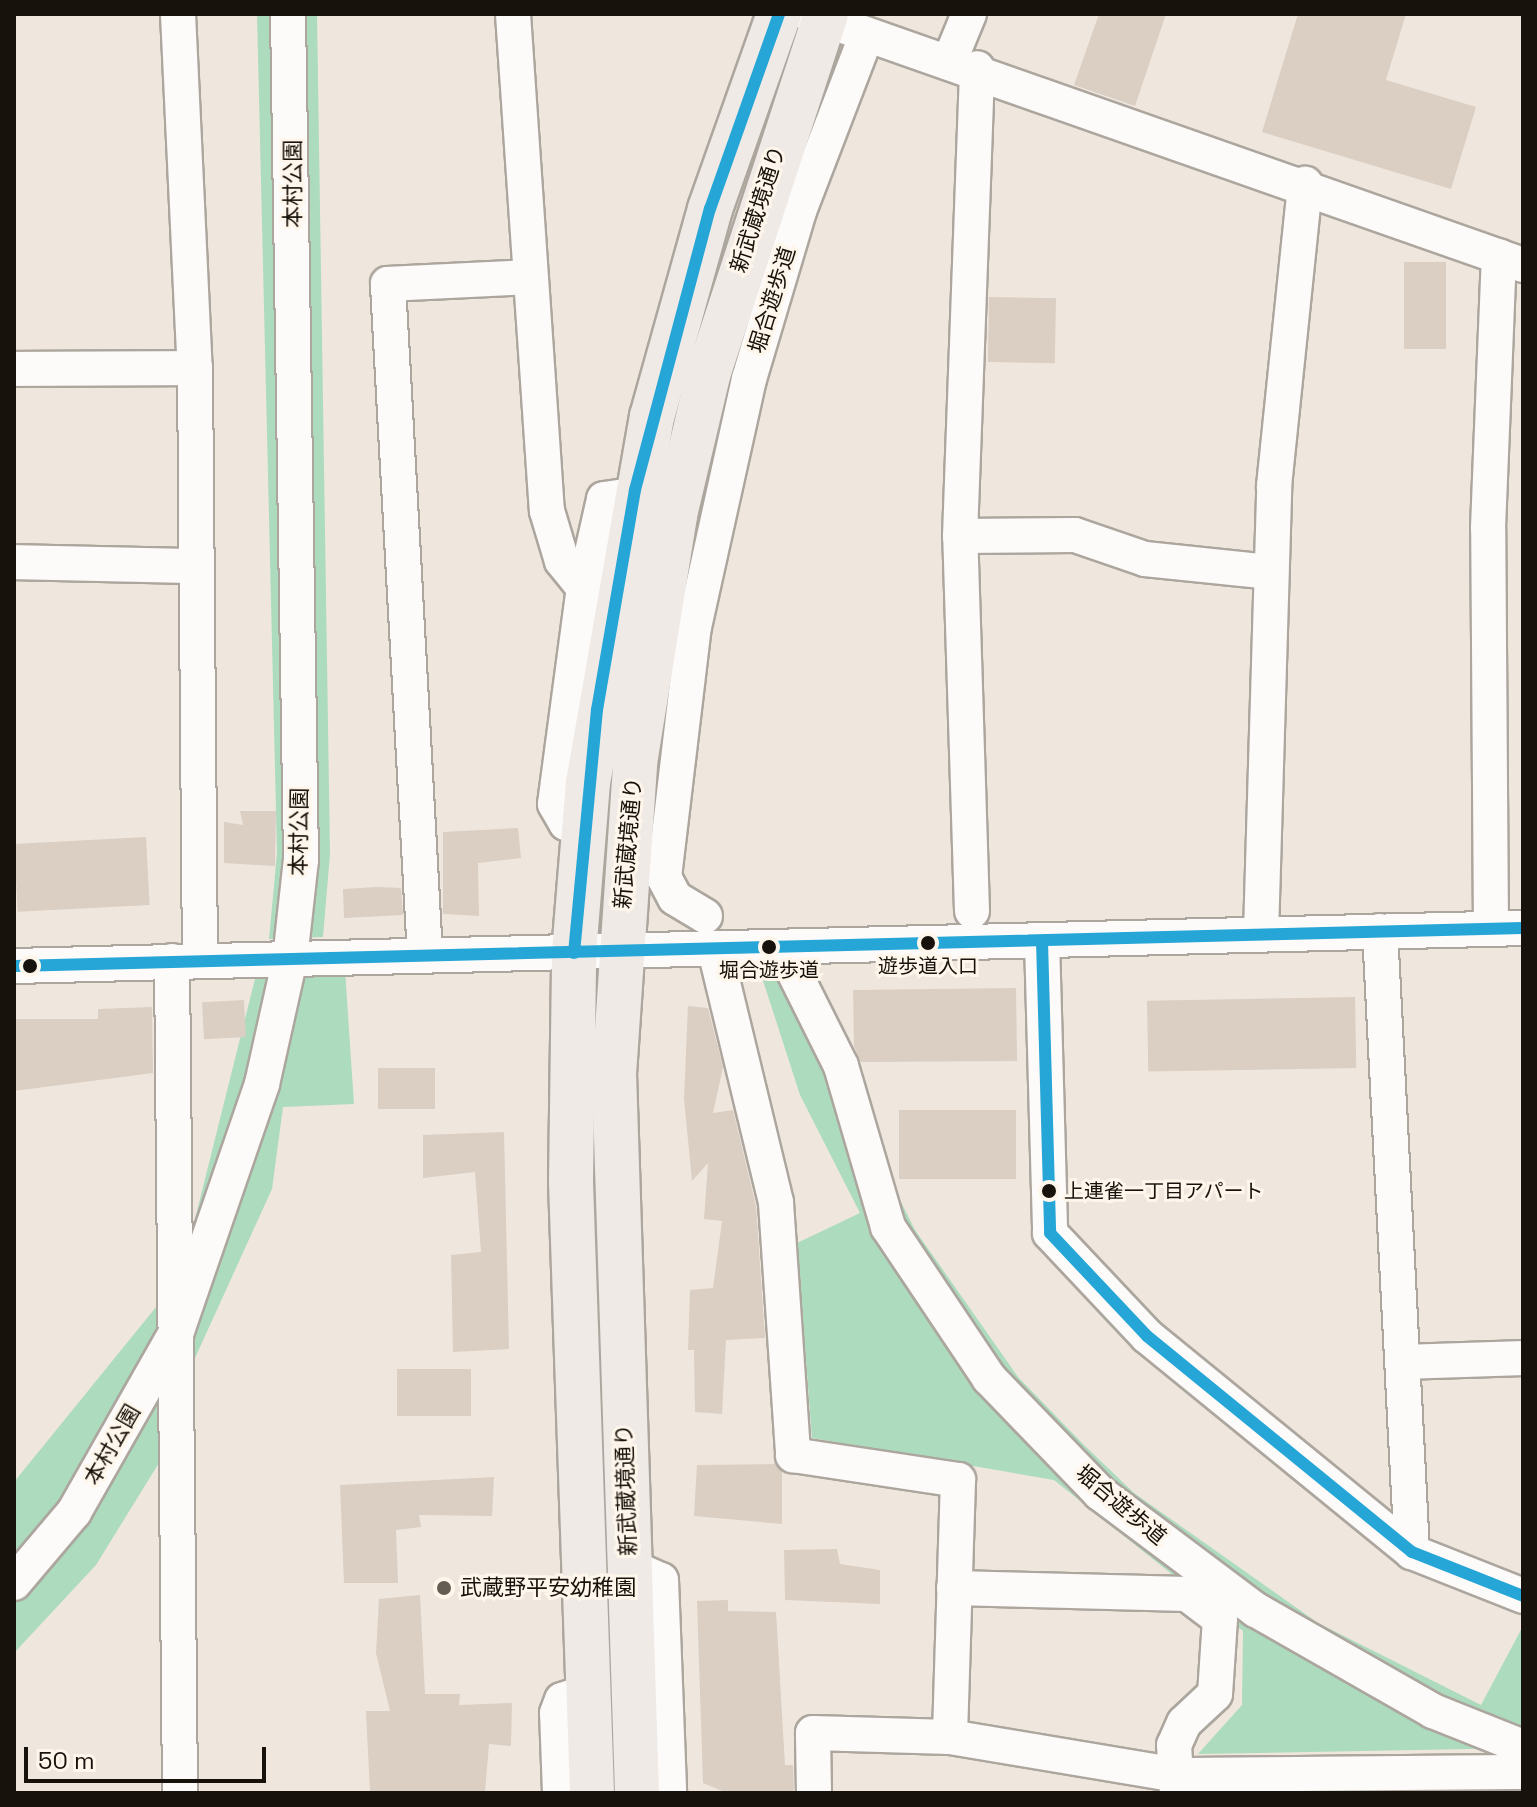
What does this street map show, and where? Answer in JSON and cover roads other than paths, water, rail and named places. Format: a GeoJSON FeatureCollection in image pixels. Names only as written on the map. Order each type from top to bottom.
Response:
{"type":"FeatureCollection","features":[{"type":"Feature","properties":{"kind":"main road","name":"新武蔵境通り"},"geometry":{"type":"LineString","coordinates":[[592,1793],[571,1181],[574,953],[584,826],[634,495],[702,235],[779,14]]}},
{"type":"Feature","properties":{"kind":"main road","name":"新武蔵境通り"},"geometry":{"type":"LineString","coordinates":[[637,1793],[614,1074],[618,951],[644,690],[682,486],[732,288],[820,16]]}},
{"type":"Feature","properties":{"kind":"street"},"geometry":{"type":"LineString","coordinates":[[178,14],[195,368],[195,566],[177,1331],[180,1793]]}},
{"type":"Feature","properties":{"kind":"street","name":"本村公園"},"geometry":{"type":"LineString","coordinates":[[14,1583],[74,1512],[177,1331],[262,1084],[290,959],[301,860],[288,14]]}},
{"type":"Feature","properties":{"kind":"street"},"geometry":{"type":"LineString","coordinates":[[513,14],[547,511],[562,561],[584,588]]}},
{"type":"Feature","properties":{"kind":"street"},"geometry":{"type":"LineString","coordinates":[[969,14],[964,64],[960,536],[972,911]]}},
{"type":"Feature","properties":{"kind":"street"},"geometry":{"type":"LineString","coordinates":[[14,966],[1507,928],[1488,528],[1511,260],[1305,184],[820,16]]}},
{"type":"Feature","properties":{"kind":"street","name":"堀合遊歩道"},"geometry":{"type":"LineString","coordinates":[[705,916],[675,898],[664,877],[694,627],[749,379],[799,211],[860,52]]}},
{"type":"Feature","properties":{"kind":"street"},"geometry":{"type":"LineString","coordinates":[[1261,934],[1271,572],[1305,184]]}},
{"type":"Feature","properties":{"kind":"street"},"geometry":{"type":"LineString","coordinates":[[425,955],[388,284],[530,277]]}},
{"type":"Feature","properties":{"kind":"street"},"geometry":{"type":"LineString","coordinates":[[14,369],[195,368]]}},
{"type":"Feature","properties":{"kind":"street"},"geometry":{"type":"LineString","coordinates":[[584,826],[566,823],[555,804],[584,588],[604,499],[634,495]]}},
{"type":"Feature","properties":{"kind":"street"},"geometry":{"type":"LineString","coordinates":[[960,536],[1075,535],[1145,559],[1271,572]]}},
{"type":"Feature","properties":{"kind":"street"},"geometry":{"type":"LineString","coordinates":[[14,562],[195,566]]}},
{"type":"Feature","properties":{"kind":"street"},"geometry":{"type":"LineString","coordinates":[[1380,931],[1412,1552]]}},
{"type":"Feature","properties":{"kind":"street"},"geometry":{"type":"LineString","coordinates":[[1042,941],[1050,1233],[1147,1336],[1412,1552],[1523,1596]]}},
{"type":"Feature","properties":{"kind":"street","name":"堀合遊歩道"},"geometry":{"type":"LineString","coordinates":[[782,948],[841,1066],[888,1227],[989,1378],[1100,1493],[1256,1610],[1433,1711],[1523,1747]]}},
{"type":"Feature","properties":{"kind":"street"},"geometry":{"type":"LineString","coordinates":[[715,950],[776,1203],[793,1455],[958,1480],[950,1737]]}},
{"type":"Feature","properties":{"kind":"street"},"geometry":{"type":"LineString","coordinates":[[1404,1362],[1523,1358]]}},
{"type":"Feature","properties":{"kind":"street"},"geometry":{"type":"LineString","coordinates":[[629,1566],[661,1580],[669,1793]]}},
{"type":"Feature","properties":{"kind":"street"},"geometry":{"type":"LineString","coordinates":[[954,1588],[1187,1594],[1220,1619],[1215,1694],[1184,1723],[1174,1745],[1176,1784]]}},
{"type":"Feature","properties":{"kind":"street"},"geometry":{"type":"LineString","coordinates":[[560,1793],[557,1713],[562,1700],[589,1691]]}},
{"type":"Feature","properties":{"kind":"street"},"geometry":{"type":"LineString","coordinates":[[814,1793],[813,1733],[950,1737],[1176,1784],[1523,1772]]}},
{"type":"Feature","properties":{"kind":"place","name":"遊歩道入口"},"geometry":{"type":"Point","coordinates":[928,943]}},
{"type":"Feature","properties":{"kind":"place","name":"堀合遊歩道"},"geometry":{"type":"Point","coordinates":[769,947]}},
{"type":"Feature","properties":{"kind":"place","name":"上連雀一丁目アパート"},"geometry":{"type":"Point","coordinates":[1049,1191]}},
{"type":"Feature","properties":{"kind":"place","name":"武蔵野平安幼稚園"},"geometry":{"type":"Point","coordinates":[444,1588]}}]}
